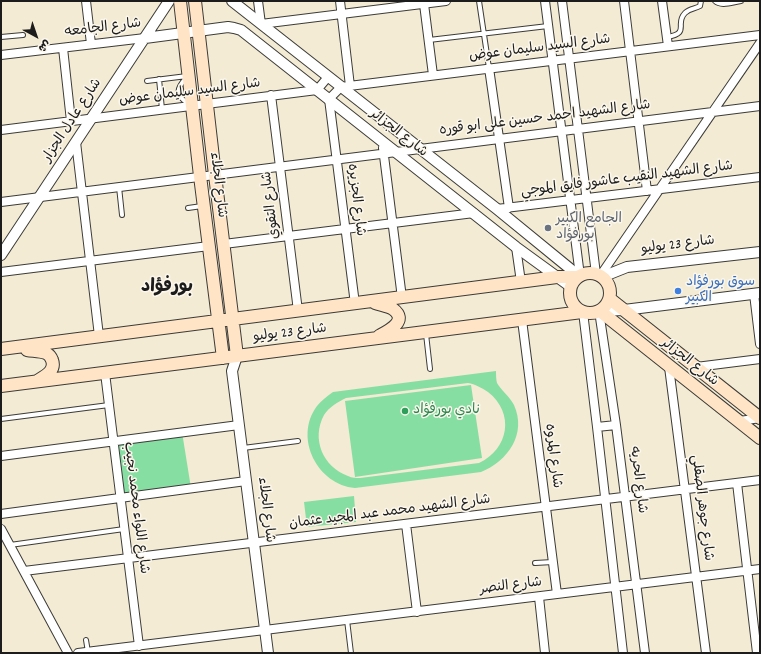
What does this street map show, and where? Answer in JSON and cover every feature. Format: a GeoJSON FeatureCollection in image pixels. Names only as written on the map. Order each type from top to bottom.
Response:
{"type":"FeatureCollection","features":[{"type":"Feature","properties":{"kind":"main road","name":"شارع الجلاء"},"geometry":{"type":"LineString","coordinates":[[180,1],[223,358]]}},
{"type":"Feature","properties":{"kind":"main road","name":"شارع الجلاء"},"geometry":{"type":"LineString","coordinates":[[195,1],[214,175],[224,244],[237,356]]}},
{"type":"Feature","properties":{"kind":"main road"},"geometry":{"type":"LineString","coordinates":[[588,273],[599,276],[606,280],[610,289],[610,299],[606,306],[600,311],[588,314],[578,310],[570,297],[570,287],[579,276],[588,273]]}},
{"type":"Feature","properties":{"kind":"main road","name":"شارع 23 يوليو"},"geometry":{"type":"LineString","coordinates":[[7,348],[557,277],[579,276]]}},
{"type":"Feature","properties":{"kind":"main road","name":"شارع الجزائر"},"geometry":{"type":"LineString","coordinates":[[610,299],[760,418]]}},
{"type":"Feature","properties":{"kind":"main road"},"geometry":{"type":"LineString","coordinates":[[370,340],[392,330],[397,324],[398,320],[398,316],[394,310],[371,302]]}},
{"type":"Feature","properties":{"kind":"main road","name":"شارع الجزائر"},"geometry":{"type":"LineString","coordinates":[[600,311],[760,438]]}},
{"type":"Feature","properties":{"kind":"main road","name":"شارع 23 يوليو"},"geometry":{"type":"LineString","coordinates":[[1,386],[582,312]]}},
{"type":"Feature","properties":{"kind":"main road"},"geometry":{"type":"LineString","coordinates":[[7,348],[43,352],[52,359],[53,367],[49,374],[36,382]]}},
{"type":"Feature","properties":{"kind":"street"},"geometry":{"type":"LineString","coordinates":[[86,1],[91,44]]}},
{"type":"Feature","properties":{"kind":"street","name":"شارع عادل الجزار"},"geometry":{"type":"LineString","coordinates":[[1,256],[169,1]]}},
{"type":"Feature","properties":{"kind":"street","name":"شارع الجزائر"},"geometry":{"type":"LineString","coordinates":[[232,1],[328,76],[346,86],[420,149],[579,276]]}},
{"type":"Feature","properties":{"kind":"street"},"geometry":{"type":"LineString","coordinates":[[258,1],[261,24],[446,1]]}},
{"type":"Feature","properties":{"kind":"street"},"geometry":{"type":"LineString","coordinates":[[329,99],[346,86],[340,1]]}},
{"type":"Feature","properties":{"kind":"street"},"geometry":{"type":"LineString","coordinates":[[545,1],[579,276]]}},
{"type":"Feature","properties":{"kind":"street"},"geometry":{"type":"LineString","coordinates":[[562,1],[586,198],[599,276]]}},
{"type":"Feature","properties":{"kind":"street"},"geometry":{"type":"LineString","coordinates":[[624,1],[647,191]]}},
{"type":"Feature","properties":{"kind":"street"},"geometry":{"type":"LineString","coordinates":[[662,1],[668,41]]}},
{"type":"Feature","properties":{"kind":"street"},"geometry":{"type":"LineString","coordinates":[[424,4],[433,75]]}},
{"type":"Feature","properties":{"kind":"street","name":"شارع الجزائر"},"geometry":{"type":"LineString","coordinates":[[199,31],[228,27],[238,28],[516,247],[570,287]]}},
{"type":"Feature","properties":{"kind":"street","name":"شارع الجامعه"},"geometry":{"type":"LineString","coordinates":[[1,55],[199,31]]}},
{"type":"Feature","properties":{"kind":"street","name":"شارع السيد سليمان عوض"},"geometry":{"type":"LineString","coordinates":[[346,86],[630,50],[668,41],[760,35]]}},
{"type":"Feature","properties":{"kind":"street"},"geometry":{"type":"LineString","coordinates":[[599,276],[760,43]]}},
{"type":"Feature","properties":{"kind":"street"},"geometry":{"type":"LineString","coordinates":[[62,48],[71,121]]}},
{"type":"Feature","properties":{"kind":"street"},"geometry":{"type":"LineString","coordinates":[[489,68],[509,208]]}},
{"type":"Feature","properties":{"kind":"street"},"geometry":{"type":"LineString","coordinates":[[317,90],[328,76]]}},
{"type":"Feature","properties":{"kind":"street","name":"شارع السيد سليمان عوض"},"geometry":{"type":"LineString","coordinates":[[1,130],[317,90]]}},
{"type":"Feature","properties":{"kind":"street","name":"شارع التقوي"},"geometry":{"type":"LineString","coordinates":[[271,96],[298,311]]}},
{"type":"Feature","properties":{"kind":"street","name":"شارع الجزيره"},"geometry":{"type":"LineString","coordinates":[[329,99],[355,304]]}},
{"type":"Feature","properties":{"kind":"street","name":"شارع الشهيد احمد حسين على ابو قوره"},"geometry":{"type":"LineString","coordinates":[[1,202],[760,106]]}},
{"type":"Feature","properties":{"kind":"street"},"geometry":{"type":"LineString","coordinates":[[76,142],[99,336]]}},
{"type":"Feature","properties":{"kind":"street"},"geometry":{"type":"LineString","coordinates":[[383,142],[402,298]]}},
{"type":"Feature","properties":{"kind":"street","name":"شارع الشهيد النقيب عاشور فايق الموجي"},"geometry":{"type":"LineString","coordinates":[[497,209],[760,177]]}},
{"type":"Feature","properties":{"kind":"street"},"geometry":{"type":"LineString","coordinates":[[224,244],[474,213]]}},
{"type":"Feature","properties":{"kind":"street"},"geometry":{"type":"LineString","coordinates":[[1,272],[209,246]]}},
{"type":"Feature","properties":{"kind":"street"},"geometry":{"type":"LineString","coordinates":[[516,247],[521,282]]}},
{"type":"Feature","properties":{"kind":"street","name":"شارع 23 يوليو"},"geometry":{"type":"LineString","coordinates":[[599,276],[627,267],[760,252]]}},
{"type":"Feature","properties":{"kind":"street"},"geometry":{"type":"LineString","coordinates":[[600,311],[624,310],[757,294],[760,344]]}},
{"type":"Feature","properties":{"kind":"street","name":"شارع الحريه"},"geometry":{"type":"LineString","coordinates":[[600,311],[626,497],[645,653]]}},
{"type":"Feature","properties":{"kind":"street"},"geometry":{"type":"LineString","coordinates":[[582,312],[606,499],[623,653]]}},
{"type":"Feature","properties":{"kind":"street","name":"شارع المروه"},"geometry":{"type":"LineString","coordinates":[[522,320],[557,594]]}},
{"type":"Feature","properties":{"kind":"street","name":"شارع الجلاء"},"geometry":{"type":"LineString","coordinates":[[237,356],[232,371],[268,653]]}},
{"type":"Feature","properties":{"kind":"street","name":"شارع الجلاء"},"geometry":{"type":"LineString","coordinates":[[223,358],[232,371]]}},
{"type":"Feature","properties":{"kind":"street"},"geometry":{"type":"LineString","coordinates":[[696,367],[760,359]]}},
{"type":"Feature","properties":{"kind":"street","name":"شارع جوهر الصقلي"},"geometry":{"type":"LineString","coordinates":[[669,367],[706,653]]}},
{"type":"Feature","properties":{"kind":"street","name":"شارع اللواء محمد نجيب"},"geometry":{"type":"LineString","coordinates":[[105,373],[140,646]]}},
{"type":"Feature","properties":{"kind":"street"},"geometry":{"type":"LineString","coordinates":[[740,421],[760,418]]}},
{"type":"Feature","properties":{"kind":"street"},"geometry":{"type":"LineString","coordinates":[[1,456],[239,425]]}},
{"type":"Feature","properties":{"kind":"street"},"geometry":{"type":"LineString","coordinates":[[597,427],[616,425]]}},
{"type":"Feature","properties":{"kind":"street","name":"شارع الشهيد محمد عبد المجيد عثمان"},"geometry":{"type":"LineString","coordinates":[[24,571],[760,480]]}},
{"type":"Feature","properties":{"kind":"street"},"geometry":{"type":"LineString","coordinates":[[1,514],[246,481]]}},
{"type":"Feature","properties":{"kind":"street"},"geometry":{"type":"LineString","coordinates":[[737,483],[757,653]]}},
{"type":"Feature","properties":{"kind":"street"},"geometry":{"type":"LineString","coordinates":[[406,524],[417,612]]}},
{"type":"Feature","properties":{"kind":"street"},"geometry":{"type":"LineString","coordinates":[[1,529],[68,653]]}},
{"type":"Feature","properties":{"kind":"street","name":"شارع النصر"},"geometry":{"type":"LineString","coordinates":[[78,653],[760,569]]}},
{"type":"Feature","properties":{"kind":"street"},"geometry":{"type":"LineString","coordinates":[[539,596],[545,653]]}},
{"type":"Feature","properties":{"kind":"lane"},"geometry":{"type":"LineString","coordinates":[[479,1],[489,68]]}},
{"type":"Feature","properties":{"kind":"lane"},"geometry":{"type":"LineString","coordinates":[[668,41],[681,31],[681,21],[684,14],[690,9],[700,6],[701,1]]}},
{"type":"Feature","properties":{"kind":"lane"},"geometry":{"type":"LineString","coordinates":[[715,1],[721,4],[741,1]]}},
{"type":"Feature","properties":{"kind":"lane"},"geometry":{"type":"LineString","coordinates":[[429,40],[548,26]]}},
{"type":"Feature","properties":{"kind":"lane"},"geometry":{"type":"LineString","coordinates":[[1,37],[23,35]]}},
{"type":"Feature","properties":{"kind":"lane"},"geometry":{"type":"LineString","coordinates":[[147,81],[189,75]]}},
{"type":"Feature","properties":{"kind":"lane"},"geometry":{"type":"LineString","coordinates":[[159,79],[162,109]]}},
{"type":"Feature","properties":{"kind":"lane"},"geometry":{"type":"LineString","coordinates":[[119,187],[122,215]]}},
{"type":"Feature","properties":{"kind":"lane"},"geometry":{"type":"LineString","coordinates":[[188,208],[204,206]]}},
{"type":"Feature","properties":{"kind":"lane"},"geometry":{"type":"LineString","coordinates":[[426,332],[430,369]]}},
{"type":"Feature","properties":{"kind":"lane"},"geometry":{"type":"LineString","coordinates":[[1,419],[109,405]]}},
{"type":"Feature","properties":{"kind":"lane"},"geometry":{"type":"LineString","coordinates":[[242,448],[298,441]]}},
{"type":"Feature","properties":{"kind":"lane"},"geometry":{"type":"LineString","coordinates":[[10,544],[125,529]]}},
{"type":"Feature","properties":{"kind":"lane"},"geometry":{"type":"LineString","coordinates":[[535,563],[553,562]]}},
{"type":"Feature","properties":{"kind":"lane"},"geometry":{"type":"LineString","coordinates":[[347,620],[351,653]]}},
{"type":"Feature","properties":{"kind":"lane"},"geometry":{"type":"LineString","coordinates":[[86,640],[88,652]]}},
{"type":"Feature","properties":{"kind":"green space"},"geometry":{"type":"Polygon","coordinates":[[[496,371],[497,383],[514,405],[518,426],[516,436],[507,454],[491,467],[481,472],[355,488],[342,485],[330,478],[320,469],[313,458],[309,445],[308,432],[310,419],[317,406],[333,392],[496,371]],[[468,383],[346,398],[331,407],[324,415],[320,424],[319,433],[319,442],[322,451],[326,459],[339,472],[356,478],[479,463],[489,457],[497,449],[505,430],[505,420],[497,401],[488,392],[468,383]]]}},
{"type":"Feature","properties":{"kind":"green space"},"geometry":{"type":"Polygon","coordinates":[[[471,385],[482,458],[355,477],[345,401],[471,385]]]}},
{"type":"Feature","properties":{"kind":"green space"},"geometry":{"type":"Polygon","coordinates":[[[182,432],[191,488],[121,498],[114,441],[182,432]]]}},
{"type":"Feature","properties":{"kind":"green space"},"geometry":{"type":"Polygon","coordinates":[[[354,496],[356,522],[307,527],[304,502],[354,496]]]}},
{"type":"Feature","properties":{"kind":"place","name":"الجامع الكبير بورفؤاد"},"geometry":{"type":"Point","coordinates":[548,228]}},
{"type":"Feature","properties":{"kind":"place","name":"سوق بورفؤاد الكبير"},"geometry":{"type":"Point","coordinates":[678,291]}},
{"type":"Feature","properties":{"kind":"place","name":"نادي بورفؤاد"},"geometry":{"type":"Point","coordinates":[405,411]}},
{"type":"Feature","properties":{"kind":"district","name":"بورفؤاد"},"geometry":{"type":"Point","coordinates":[167,289]}}]}
